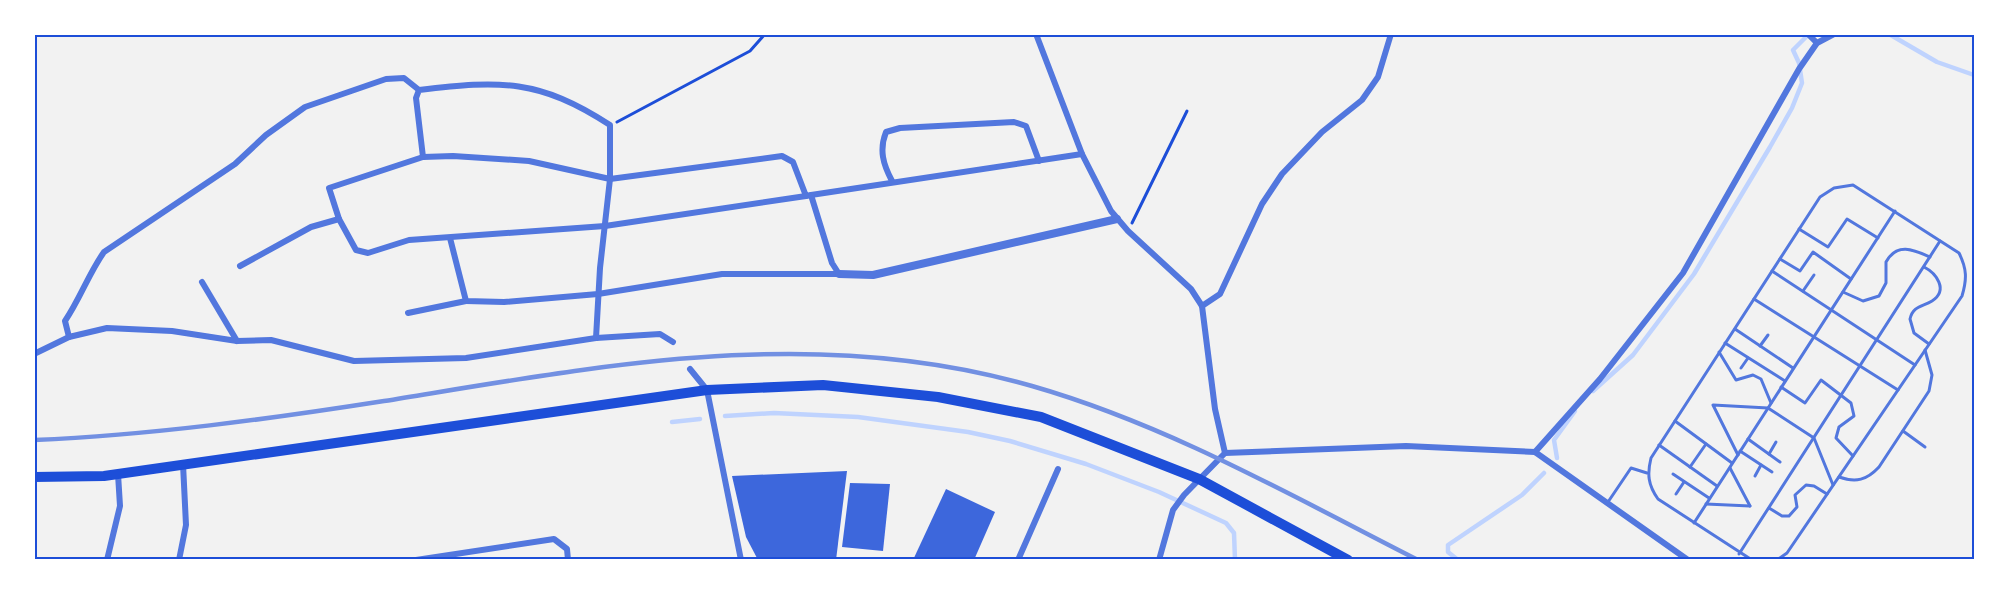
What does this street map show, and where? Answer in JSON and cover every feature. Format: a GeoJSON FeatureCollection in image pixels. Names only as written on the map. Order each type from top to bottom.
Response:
{"type":"FeatureCollection","features":[{"type":"Feature","properties":{"kind":"highway"},"geometry":{"type":"LineString","coordinates":[[34,477],[118,474],[707,390],[824,385],[938,397],[1041,417],[1199,479],[1348,560]]}},
{"type":"Feature","properties":{"kind":"street"},"geometry":{"type":"LineString","coordinates":[[1036,34],[1082,154],[1111,211],[1128,231],[1191,289],[1202,306],[1215,409],[1225,453]]}},
{"type":"Feature","properties":{"kind":"street"},"geometry":{"type":"LineString","coordinates":[[1202,306],[1220,294],[1262,204],[1282,174],[1330,124],[1362,100],[1378,76],[1391,34]]}},
{"type":"Feature","properties":{"kind":"street"},"geometry":{"type":"LineString","coordinates":[[1809,34],[1817,43]]}},
{"type":"Feature","properties":{"kind":"street"},"geometry":{"type":"LineString","coordinates":[[1535,452],[1600,379],[1683,273],[1711,229],[1798,69],[1817,43],[1834,34]]}},
{"type":"Feature","properties":{"kind":"street"},"geometry":{"type":"LineString","coordinates":[[69,337],[65,321],[104,252],[235,164],[266,135],[305,107],[386,79],[404,78],[419,90],[481,84],[534,87],[584,108],[610,125],[610,179],[598,294],[596,338]]}},
{"type":"Feature","properties":{"kind":"street"},"geometry":{"type":"LineString","coordinates":[[419,90],[416,98],[423,157]]}},
{"type":"Feature","properties":{"kind":"street"},"geometry":{"type":"LineString","coordinates":[[892,182],[885,167],[881,145],[886,132],[900,128],[1014,122],[1026,126],[1039,161]]}},
{"type":"Feature","properties":{"kind":"street"},"geometry":{"type":"LineString","coordinates":[[839,274],[832,263],[809,196],[793,162],[782,156],[610,179],[529,161],[423,157],[329,188],[339,219],[356,250],[368,253],[409,240],[604,226],[809,196],[1082,154]]}},
{"type":"Feature","properties":{"kind":"street"},"geometry":{"type":"LineString","coordinates":[[240,267],[311,227],[339,219]]}},
{"type":"Feature","properties":{"kind":"street"},"geometry":{"type":"LineString","coordinates":[[408,313],[466,301],[504,302],[598,294],[722,274],[873,275],[1117,219]]}},
{"type":"Feature","properties":{"kind":"street"},"geometry":{"type":"LineString","coordinates":[[450,238],[466,301]]}},
{"type":"Feature","properties":{"kind":"street"},"geometry":{"type":"LineString","coordinates":[[202,282],[237,341]]}},
{"type":"Feature","properties":{"kind":"street"},"geometry":{"type":"LineString","coordinates":[[34,354],[69,337],[107,328],[172,331],[237,341],[271,340],[354,361],[466,357],[596,338],[660,334],[673,342]]}},
{"type":"Feature","properties":{"kind":"street"},"geometry":{"type":"LineString","coordinates":[[690,369],[707,390],[741,560]]}},
{"type":"Feature","properties":{"kind":"street"},"geometry":{"type":"LineString","coordinates":[[1159,560],[1173,510],[1184,495],[1225,453],[1406,446],[1535,452],[1688,560]]}},
{"type":"Feature","properties":{"kind":"street"},"geometry":{"type":"LineString","coordinates":[[179,560],[186,525],[183,464]]}},
{"type":"Feature","properties":{"kind":"street"},"geometry":{"type":"LineString","coordinates":[[1018,560],[1058,470]]}},
{"type":"Feature","properties":{"kind":"street"},"geometry":{"type":"LineString","coordinates":[[107,560],[120,506],[118,474]]}},
{"type":"Feature","properties":{"kind":"street"},"geometry":{"type":"LineString","coordinates":[[416,560],[554,539],[567,549],[568,560]]}},
{"type":"Feature","properties":{"kind":"lane"},"geometry":{"type":"LineString","coordinates":[[1752,560],[1739,554],[1658,499],[1651,488],[1648,473],[1651,458],[1820,196],[1834,188],[1852,185],[1959,253],[1965,266],[1966,281],[1962,296],[1787,554],[1777,560]]}},
{"type":"Feature","properties":{"kind":"lane"},"geometry":{"type":"LineString","coordinates":[[1694,523],[1895,211]]}},
{"type":"Feature","properties":{"kind":"lane"},"geometry":{"type":"LineString","coordinates":[[1799,229],[1828,247],[1847,219],[1878,238]]}},
{"type":"Feature","properties":{"kind":"lane"},"geometry":{"type":"LineString","coordinates":[[1739,554],[1940,241]]}},
{"type":"Feature","properties":{"kind":"lane"},"geometry":{"type":"LineString","coordinates":[[1842,292],[1863,301],[1879,296],[1886,283],[1886,262],[1897,251],[1911,248],[1930,258]]}},
{"type":"Feature","properties":{"kind":"lane"},"geometry":{"type":"LineString","coordinates":[[1780,259],[1800,271],[1813,252],[1851,279]]}},
{"type":"Feature","properties":{"kind":"lane"},"geometry":{"type":"LineString","coordinates":[[1924,267],[1933,271],[1938,278],[1939,292],[1932,301],[1917,307],[1910,319],[1914,333],[1929,344]]}},
{"type":"Feature","properties":{"kind":"lane"},"geometry":{"type":"LineString","coordinates":[[1772,271],[1915,365]]}},
{"type":"Feature","properties":{"kind":"lane"},"geometry":{"type":"LineString","coordinates":[[1803,291],[1814,275]]}},
{"type":"Feature","properties":{"kind":"lane"},"geometry":{"type":"LineString","coordinates":[[1754,299],[1898,390]]}},
{"type":"Feature","properties":{"kind":"lane"},"geometry":{"type":"LineString","coordinates":[[1735,329],[1793,369]]}},
{"type":"Feature","properties":{"kind":"lane"},"geometry":{"type":"LineString","coordinates":[[1760,346],[1768,335]]}},
{"type":"Feature","properties":{"kind":"lane"},"geometry":{"type":"LineString","coordinates":[[1725,343],[1785,381]]}},
{"type":"Feature","properties":{"kind":"lane"},"geometry":{"type":"LineString","coordinates":[[1839,477],[1861,480],[1870,476],[1903,431],[1929,391],[1932,375],[1925,350]]}},
{"type":"Feature","properties":{"kind":"lane"},"geometry":{"type":"LineString","coordinates":[[1719,352],[1736,380],[1753,375],[1761,379],[1771,404]]}},
{"type":"Feature","properties":{"kind":"lane"},"geometry":{"type":"LineString","coordinates":[[1741,368],[1748,358]]}},
{"type":"Feature","properties":{"kind":"lane"},"geometry":{"type":"LineString","coordinates":[[1781,387],[1805,403],[1821,380],[1851,403],[1854,416],[1839,427],[1836,438],[1853,456]]}},
{"type":"Feature","properties":{"kind":"lane"},"geometry":{"type":"LineString","coordinates":[[1772,472],[1739,453],[1713,405],[1768,408],[1814,438],[1833,485]]}},
{"type":"Feature","properties":{"kind":"lane"},"geometry":{"type":"LineString","coordinates":[[1675,421],[1732,463]]}},
{"type":"Feature","properties":{"kind":"lane"},"geometry":{"type":"LineString","coordinates":[[1903,431],[1925,447]]}},
{"type":"Feature","properties":{"kind":"lane"},"geometry":{"type":"LineString","coordinates":[[1748,439],[1780,462]]}},
{"type":"Feature","properties":{"kind":"lane"},"geometry":{"type":"LineString","coordinates":[[1768,454],[1776,441]]}},
{"type":"Feature","properties":{"kind":"lane"},"geometry":{"type":"LineString","coordinates":[[1690,466],[1707,444]]}},
{"type":"Feature","properties":{"kind":"lane"},"geometry":{"type":"LineString","coordinates":[[1659,445],[1718,486]]}},
{"type":"Feature","properties":{"kind":"lane"},"geometry":{"type":"LineString","coordinates":[[1755,476],[1761,465]]}},
{"type":"Feature","properties":{"kind":"lane"},"geometry":{"type":"LineString","coordinates":[[1706,504],[1750,506],[1730,467]]}},
{"type":"Feature","properties":{"kind":"lane"},"geometry":{"type":"LineString","coordinates":[[1608,502],[1631,468],[1648,473]]}},
{"type":"Feature","properties":{"kind":"lane"},"geometry":{"type":"LineString","coordinates":[[1673,474],[1710,498]]}},
{"type":"Feature","properties":{"kind":"lane"},"geometry":{"type":"LineString","coordinates":[[1676,494],[1684,482]]}},
{"type":"Feature","properties":{"kind":"lane"},"geometry":{"type":"LineString","coordinates":[[1769,508],[1782,516],[1789,516],[1797,507],[1795,495],[1806,485],[1814,486],[1827,495]]}},
{"type":"Feature","properties":{"kind":"path"},"geometry":{"type":"LineString","coordinates":[[610,125],[750,51],[765,34]]}},
{"type":"Feature","properties":{"kind":"path"},"geometry":{"type":"LineString","coordinates":[[1128,231],[1187,111]]}},
{"type":"Feature","properties":{"kind":"building"},"geometry":{"type":"Polygon","coordinates":[[[847,471],[836,560],[758,560],[746,537],[732,476],[847,471]]]}},
{"type":"Feature","properties":{"kind":"building"},"geometry":{"type":"Polygon","coordinates":[[[850,483],[890,484],[883,551],[842,547],[850,483]]]}},
{"type":"Feature","properties":{"kind":"building"},"geometry":{"type":"Polygon","coordinates":[[[946,489],[995,512],[974,560],[913,560],[946,489]]]}},
{"type":"Feature","properties":{"kind":"waterway"},"geometry":{"type":"LineString","coordinates":[[1593,391],[1633,355],[1694,274],[1792,108],[1802,83],[1799,63],[1793,50],[1809,34]]}},
{"type":"Feature","properties":{"kind":"waterway"},"geometry":{"type":"LineString","coordinates":[[1889,34],[1937,62],[1974,75]]}},
{"type":"Feature","properties":{"kind":"waterway"},"geometry":{"type":"LineString","coordinates":[[1557,458],[1554,440],[1575,411]]}},
{"type":"Feature","properties":{"kind":"waterway"},"geometry":{"type":"LineString","coordinates":[[725,416],[774,413],[858,417],[968,432],[1010,441],[1086,464],[1159,492],[1226,523],[1234,533],[1235,560]]}},
{"type":"Feature","properties":{"kind":"waterway"},"geometry":{"type":"LineString","coordinates":[[672,422],[700,419]]}},
{"type":"Feature","properties":{"kind":"waterway"},"geometry":{"type":"LineString","coordinates":[[1458,560],[1448,552],[1448,545],[1522,495],[1544,473]]}},
{"type":"Feature","properties":{"kind":"railway"},"geometry":{"type":"LineString","coordinates":[[34,440],[78,438],[254,420],[627,364],[708,357],[789,354],[870,357],[951,367],[1032,386],[1082,402],[1181,441],[1418,560]]}}]}
